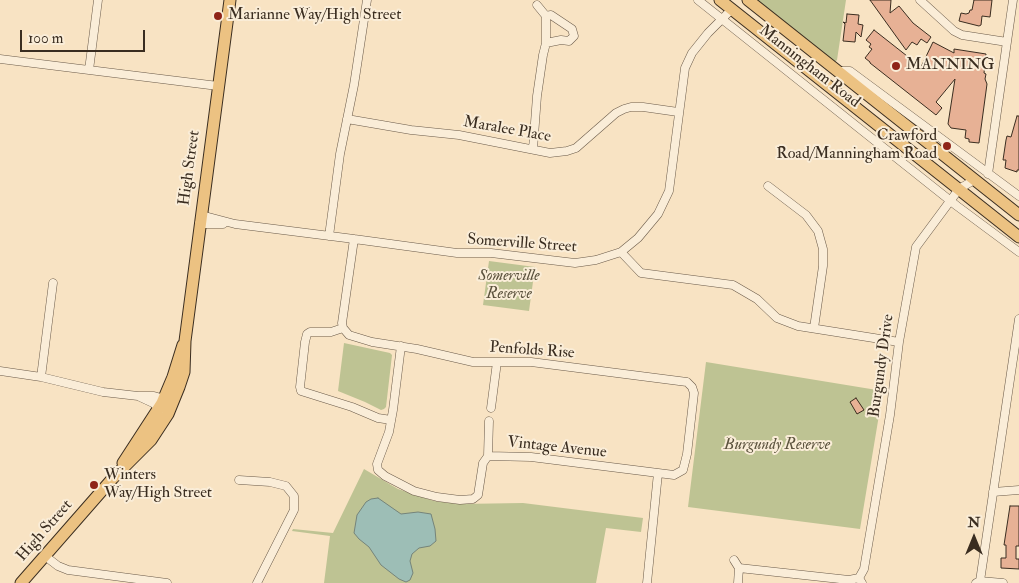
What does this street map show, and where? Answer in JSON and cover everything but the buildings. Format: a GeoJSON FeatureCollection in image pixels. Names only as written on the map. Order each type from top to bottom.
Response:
{"type":"FeatureCollection","features":[{"type":"Feature","properties":{"kind":"main road","name":"High Street"},"geometry":{"type":"LineString","coordinates":[[21,583],[113,478],[151,440],[166,405],[184,372],[185,341],[230,0]]}},
{"type":"Feature","properties":{"kind":"main road"},"geometry":{"type":"LineString","coordinates":[[725,3],[739,0]]}},
{"type":"Feature","properties":{"kind":"main road","name":"Manningham Road"},"geometry":{"type":"LineString","coordinates":[[748,0],[1018,214]]}},
{"type":"Feature","properties":{"kind":"main road","name":"Manningham Road"},"geometry":{"type":"LineString","coordinates":[[725,3],[1019,237]]}},
{"type":"Feature","properties":{"kind":"street"},"geometry":{"type":"LineString","coordinates":[[89,70],[98,0]]}},
{"type":"Feature","properties":{"kind":"street"},"geometry":{"type":"LineString","coordinates":[[329,236],[340,154],[359,58],[367,0]]}},
{"type":"Feature","properties":{"kind":"street","name":"Manningham Road"},"geometry":{"type":"LineString","coordinates":[[698,0],[950,200],[1019,252]]}},
{"type":"Feature","properties":{"kind":"street"},"geometry":{"type":"LineString","coordinates":[[920,0],[954,31],[962,35],[1007,42]]}},
{"type":"Feature","properties":{"kind":"street"},"geometry":{"type":"LineString","coordinates":[[988,174],[1013,0]]}},
{"type":"Feature","properties":{"kind":"street","name":"Somerville Street"},"geometry":{"type":"LineString","coordinates":[[708,33],[715,14],[725,3]]}},
{"type":"Feature","properties":{"kind":"street","name":"Somerville Street"},"geometry":{"type":"LineString","coordinates":[[200,220],[457,253],[491,253],[575,263],[596,260],[621,252],[638,238],[658,214],[670,191],[678,112],[685,68],[692,53],[708,33],[722,20],[725,3]]}},
{"type":"Feature","properties":{"kind":"street"},"geometry":{"type":"LineString","coordinates":[[533,150],[537,96],[546,43],[546,16],[537,5]]}},
{"type":"Feature","properties":{"kind":"street"},"geometry":{"type":"LineString","coordinates":[[546,16],[551,15],[572,29],[574,36],[569,41],[561,40],[546,43]]}},
{"type":"Feature","properties":{"kind":"street"},"geometry":{"type":"LineString","coordinates":[[0,59],[218,86]]}},
{"type":"Feature","properties":{"kind":"street","name":"Manningham Road"},"geometry":{"type":"LineString","coordinates":[[837,71],[850,71],[1019,196]]}},
{"type":"Feature","properties":{"kind":"street","name":"Maralee Place"},"geometry":{"type":"LineString","coordinates":[[347,119],[411,130],[459,134],[550,153],[576,148],[616,113],[631,107],[678,112]]}},
{"type":"Feature","properties":{"kind":"street","name":"Burgundy Drive"},"geometry":{"type":"LineString","coordinates":[[739,568],[860,580],[864,569],[890,415],[899,342],[916,246],[959,189],[974,180]]}},
{"type":"Feature","properties":{"kind":"street"},"geometry":{"type":"LineString","coordinates":[[1000,182],[1000,200]]}},
{"type":"Feature","properties":{"kind":"street"},"geometry":{"type":"LineString","coordinates":[[768,186],[806,215],[818,231],[823,249],[823,266],[814,328]]}},
{"type":"Feature","properties":{"kind":"street"},"geometry":{"type":"LineString","coordinates":[[354,240],[342,322],[343,328],[331,332],[314,331],[307,334],[300,387],[301,391],[352,407],[378,418],[392,420]]}},
{"type":"Feature","properties":{"kind":"street"},"geometry":{"type":"LineString","coordinates":[[621,252],[641,273],[733,285],[757,299],[778,318],[798,326],[899,342]]}},
{"type":"Feature","properties":{"kind":"street"},"geometry":{"type":"LineString","coordinates":[[41,377],[53,283]]}},
{"type":"Feature","properties":{"kind":"street"},"geometry":{"type":"LineString","coordinates":[[1003,583],[978,582],[1019,319]]}},
{"type":"Feature","properties":{"kind":"street","name":"Penfolds Rise"},"geometry":{"type":"LineString","coordinates":[[343,328],[349,335],[372,342],[417,348],[473,362],[531,362],[682,380],[690,384]]}},
{"type":"Feature","properties":{"kind":"street","name":"Vintage Avenue"},"geometry":{"type":"LineString","coordinates":[[401,346],[390,432],[377,464],[378,470],[397,484],[437,497],[460,500],[473,499],[478,495],[483,463],[488,456],[531,457],[674,475],[683,470],[686,465],[694,393],[690,384]]}},
{"type":"Feature","properties":{"kind":"street"},"geometry":{"type":"LineString","coordinates":[[491,408],[497,362]]}},
{"type":"Feature","properties":{"kind":"street"},"geometry":{"type":"LineString","coordinates":[[0,371],[41,377],[103,392],[138,396],[166,405]]}},
{"type":"Feature","properties":{"kind":"street"},"geometry":{"type":"LineString","coordinates":[[488,456],[489,421]]}},
{"type":"Feature","properties":{"kind":"street"},"geometry":{"type":"LineString","coordinates":[[648,583],[658,473]]}},
{"type":"Feature","properties":{"kind":"street"},"geometry":{"type":"LineString","coordinates":[[239,480],[270,482],[286,486],[294,496],[294,510],[257,583]]}},
{"type":"Feature","properties":{"kind":"street"},"geometry":{"type":"LineString","coordinates":[[993,492],[1019,490]]}},
{"type":"Feature","properties":{"kind":"street"},"geometry":{"type":"LineString","coordinates":[[45,556],[58,566],[68,570],[167,583]]}},
{"type":"Feature","properties":{"kind":"street"},"geometry":{"type":"LineString","coordinates":[[734,560],[739,568],[738,583]]}},
{"type":"Feature","properties":{"kind":"green space"},"geometry":{"type":"Polygon","coordinates":[[[747,0],[846,0],[837,60],[831,66],[747,0]]]}},
{"type":"Feature","properties":{"kind":"green space","name":"Somerville Reserve"},"geometry":{"type":"Polygon","coordinates":[[[489,261],[535,267],[529,311],[483,305],[489,261]]]}},
{"type":"Feature","properties":{"kind":"green space"},"geometry":{"type":"Polygon","coordinates":[[[344,343],[392,355],[386,407],[384,409],[381,410],[338,391],[344,343]]]}},
{"type":"Feature","properties":{"kind":"green space","name":"Burgundy Reserve"},"geometry":{"type":"Polygon","coordinates":[[[706,362],[883,391],[860,529],[688,507],[706,362]]]}},
{"type":"Feature","properties":{"kind":"green space"},"geometry":{"type":"Polygon","coordinates":[[[364,469],[398,489],[434,501],[460,504],[523,503],[643,518],[641,532],[606,528],[596,583],[324,583],[330,536],[292,531],[293,529],[333,533],[364,469]]]}},
{"type":"Feature","properties":{"kind":"water"},"geometry":{"type":"Polygon","coordinates":[[[378,498],[401,514],[418,512],[431,514],[436,541],[430,546],[419,548],[412,554],[410,561],[413,573],[410,580],[406,582],[381,565],[369,547],[354,533],[357,515],[366,502],[378,498]]]}},
{"type":"Feature","properties":{"kind":"place","name":"Marianne Way/High Street"},"geometry":{"type":"Point","coordinates":[218,16]}},
{"type":"Feature","properties":{"kind":"place","name":"MANNING"},"geometry":{"type":"Point","coordinates":[896,66]}},
{"type":"Feature","properties":{"kind":"place","name":"Crawford Road/Manningham Road"},"geometry":{"type":"Point","coordinates":[947,146]}},
{"type":"Feature","properties":{"kind":"place","name":"Winters Way/High Street"},"geometry":{"type":"Point","coordinates":[94,485]}}]}
